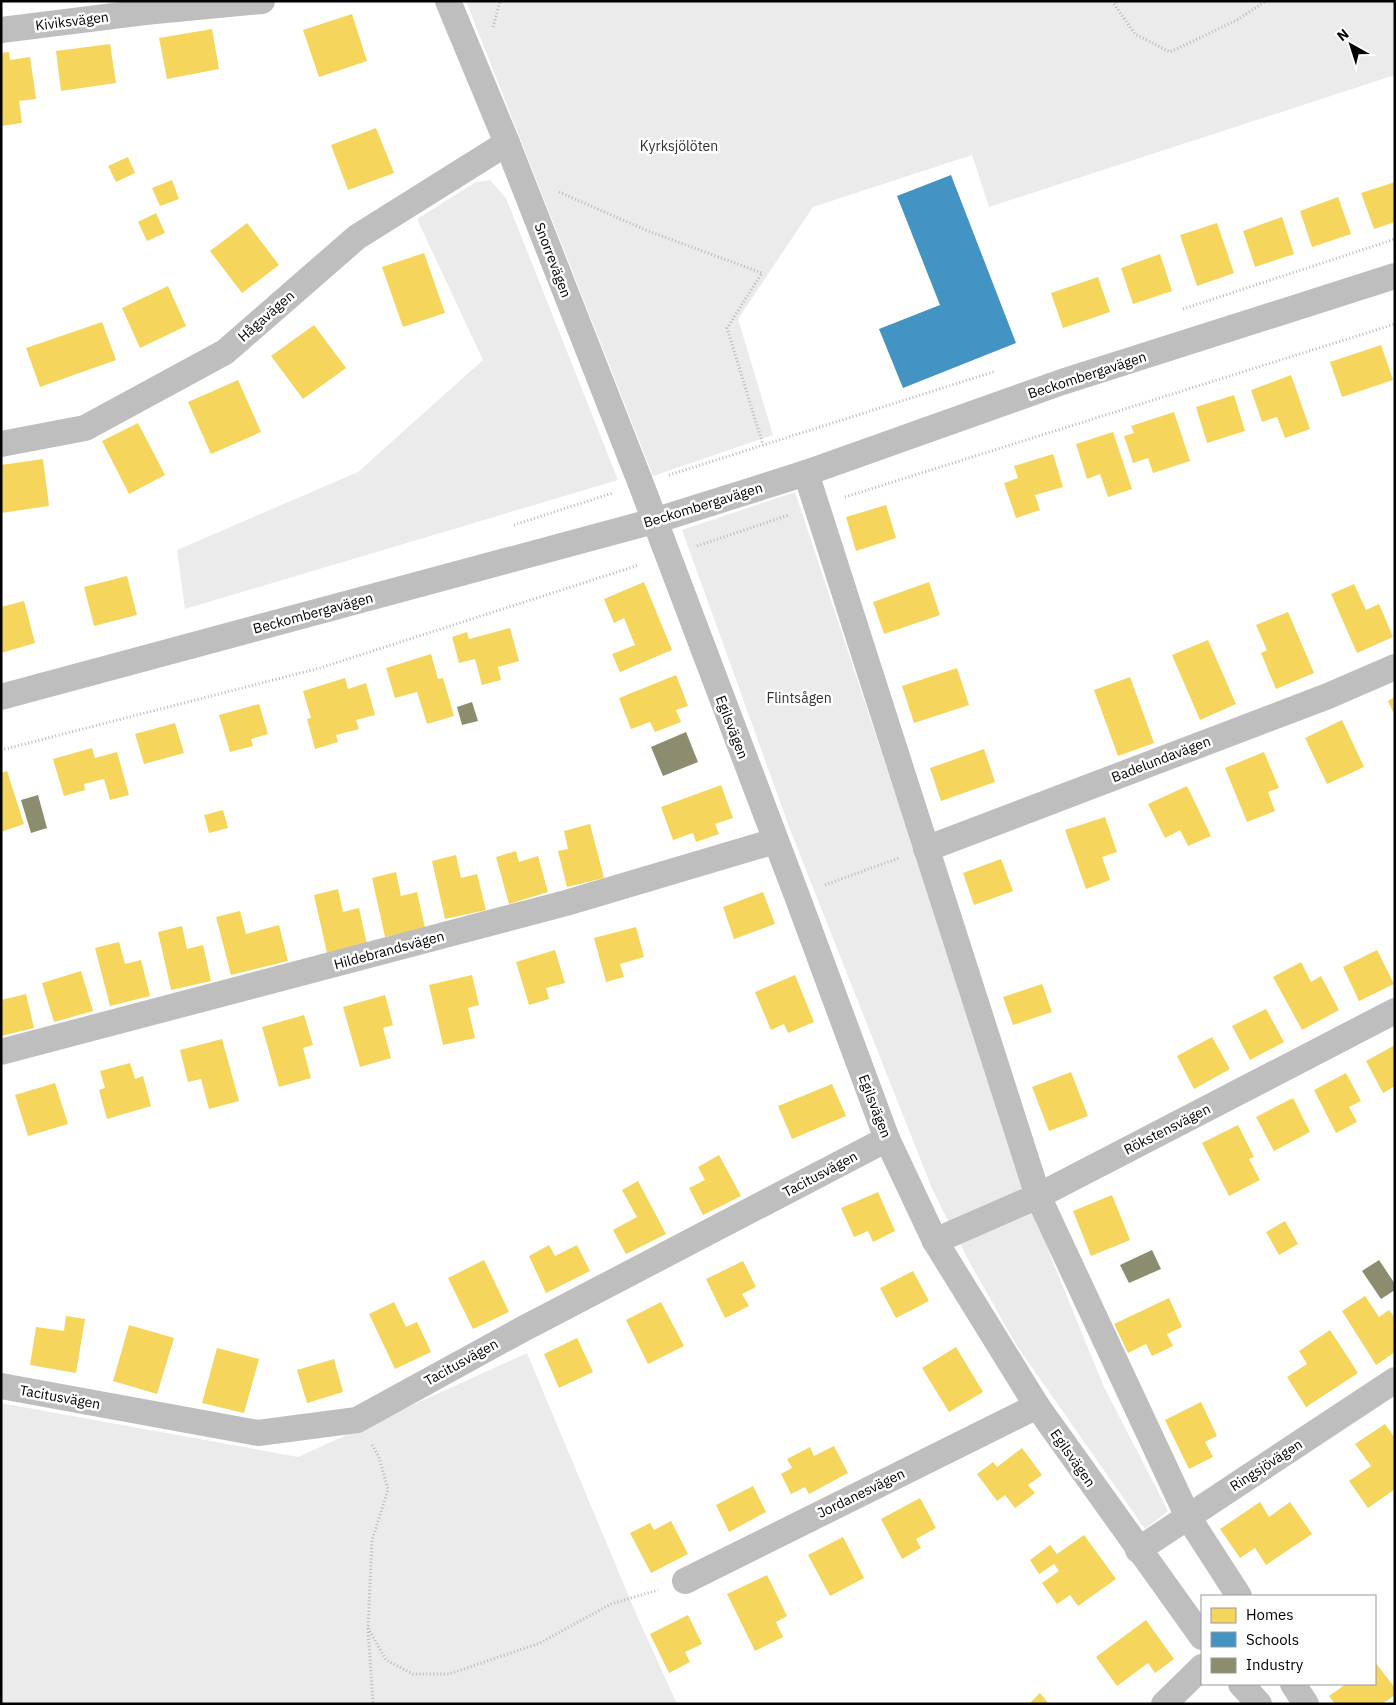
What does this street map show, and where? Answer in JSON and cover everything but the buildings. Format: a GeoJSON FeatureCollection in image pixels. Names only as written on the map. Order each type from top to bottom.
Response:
{"type":"FeatureCollection","features":[{"type":"Feature","properties":{"kind":"street","name":"Kiviksvägen"},"geometry":{"type":"LineString","coordinates":[[1,30],[145,12],[262,1]]}},
{"type":"Feature","properties":{"kind":"street","name":"Snorrevägen"},"geometry":{"type":"LineString","coordinates":[[448,1],[507,143],[654,520]]}},
{"type":"Feature","properties":{"kind":"street","name":"Hågavägen"},"geometry":{"type":"LineString","coordinates":[[1,444],[85,428],[224,352],[357,237],[507,143]]}},
{"type":"Feature","properties":{"kind":"street","name":"Beckombergavägen"},"geometry":{"type":"LineString","coordinates":[[1,697],[654,520],[806,473],[1062,382],[1395,276]]}},
{"type":"Feature","properties":{"kind":"street"},"geometry":{"type":"LineString","coordinates":[[806,473],[1038,1196],[1188,1517],[1237,1595]]}},
{"type":"Feature","properties":{"kind":"street","name":"Egilsvägen"},"geometry":{"type":"LineString","coordinates":[[654,520],[797,896],[886,1139],[936,1241],[1037,1406],[1201,1636]]}},
{"type":"Feature","properties":{"kind":"street","name":"Badelundavägen"},"geometry":{"type":"LineString","coordinates":[[926,849],[1328,696],[1395,667]]}},
{"type":"Feature","properties":{"kind":"street","name":"Hildebrandsvägen"},"geometry":{"type":"LineString","coordinates":[[1,1052],[566,903],[775,840]]}},
{"type":"Feature","properties":{"kind":"street","name":"Rökstensvägen"},"geometry":{"type":"LineString","coordinates":[[936,1241],[1038,1196],[1395,1011]]}},
{"type":"Feature","properties":{"kind":"street","name":"Tacitusvägen"},"geometry":{"type":"LineString","coordinates":[[1,1386],[258,1433],[357,1420],[530,1325],[886,1139]]}},
{"type":"Feature","properties":{"kind":"street","name":"Ringsjövägen"},"geometry":{"type":"LineString","coordinates":[[1138,1550],[1395,1380]]}},
{"type":"Feature","properties":{"kind":"street","name":"Jordanesvägen"},"geometry":{"type":"LineString","coordinates":[[685,1581],[1037,1406]]}},
{"type":"Feature","properties":{"kind":"street"},"geometry":{"type":"LineString","coordinates":[[1164,1704],[1201,1669]]}},
{"type":"Feature","properties":{"kind":"street"},"geometry":{"type":"LineString","coordinates":[[1242,1685],[1259,1704]]}},
{"type":"Feature","properties":{"kind":"street"},"geometry":{"type":"LineString","coordinates":[[1294,1685],[1306,1704]]}},
{"type":"Feature","properties":{"kind":"path"},"geometry":{"type":"LineString","coordinates":[[1112,1],[1135,34],[1170,52],[1237,20],[1266,1]]}},
{"type":"Feature","properties":{"kind":"path"},"geometry":{"type":"LineString","coordinates":[[551,188],[648,231],[762,273],[727,328],[763,446]]}},
{"type":"Feature","properties":{"kind":"path"},"geometry":{"type":"LineString","coordinates":[[1180,310],[1395,239]]}},
{"type":"Feature","properties":{"kind":"path"},"geometry":{"type":"LineString","coordinates":[[1,750],[320,668],[817,506],[1395,324]]}},
{"type":"Feature","properties":{"kind":"path"},"geometry":{"type":"LineString","coordinates":[[510,526],[1003,368]]}},
{"type":"Feature","properties":{"kind":"path"},"geometry":{"type":"LineString","coordinates":[[797,896],[926,849]]}},
{"type":"Feature","properties":{"kind":"path"},"geometry":{"type":"LineString","coordinates":[[357,1420],[379,1457],[388,1490],[372,1540],[368,1628],[373,1704]]}},
{"type":"Feature","properties":{"kind":"path"},"geometry":{"type":"LineString","coordinates":[[368,1628],[386,1660],[413,1674],[449,1674],[540,1643],[611,1604],[685,1581]]}},
{"type":"Feature","properties":{"kind":"green space","name":"Kyrksjölöten"},"geometry":{"type":"Polygon","coordinates":[[[466,1],[1395,1],[1395,75],[989,207],[972,155],[813,207],[738,319],[773,435],[653,476],[466,1]]]}},
{"type":"Feature","properties":{"kind":"green space"},"geometry":{"type":"Polygon","coordinates":[[[490,180],[506,198],[618,480],[185,609],[177,550],[358,472],[483,360],[417,219],[476,182],[490,180]]]}},
{"type":"Feature","properties":{"kind":"green space","name":"Flintsågen"},"geometry":{"type":"Polygon","coordinates":[[[795,492],[1052,1260],[1104,1387],[1168,1511],[1145,1529],[1017,1346],[970,1263],[933,1191],[791,832],[682,530],[795,492]]]}},
{"type":"Feature","properties":{"kind":"green space"},"geometry":{"type":"Polygon","coordinates":[[[527,1353],[637,1616],[677,1704],[1,1704],[1,1403],[298,1457],[527,1353]]]}}]}
